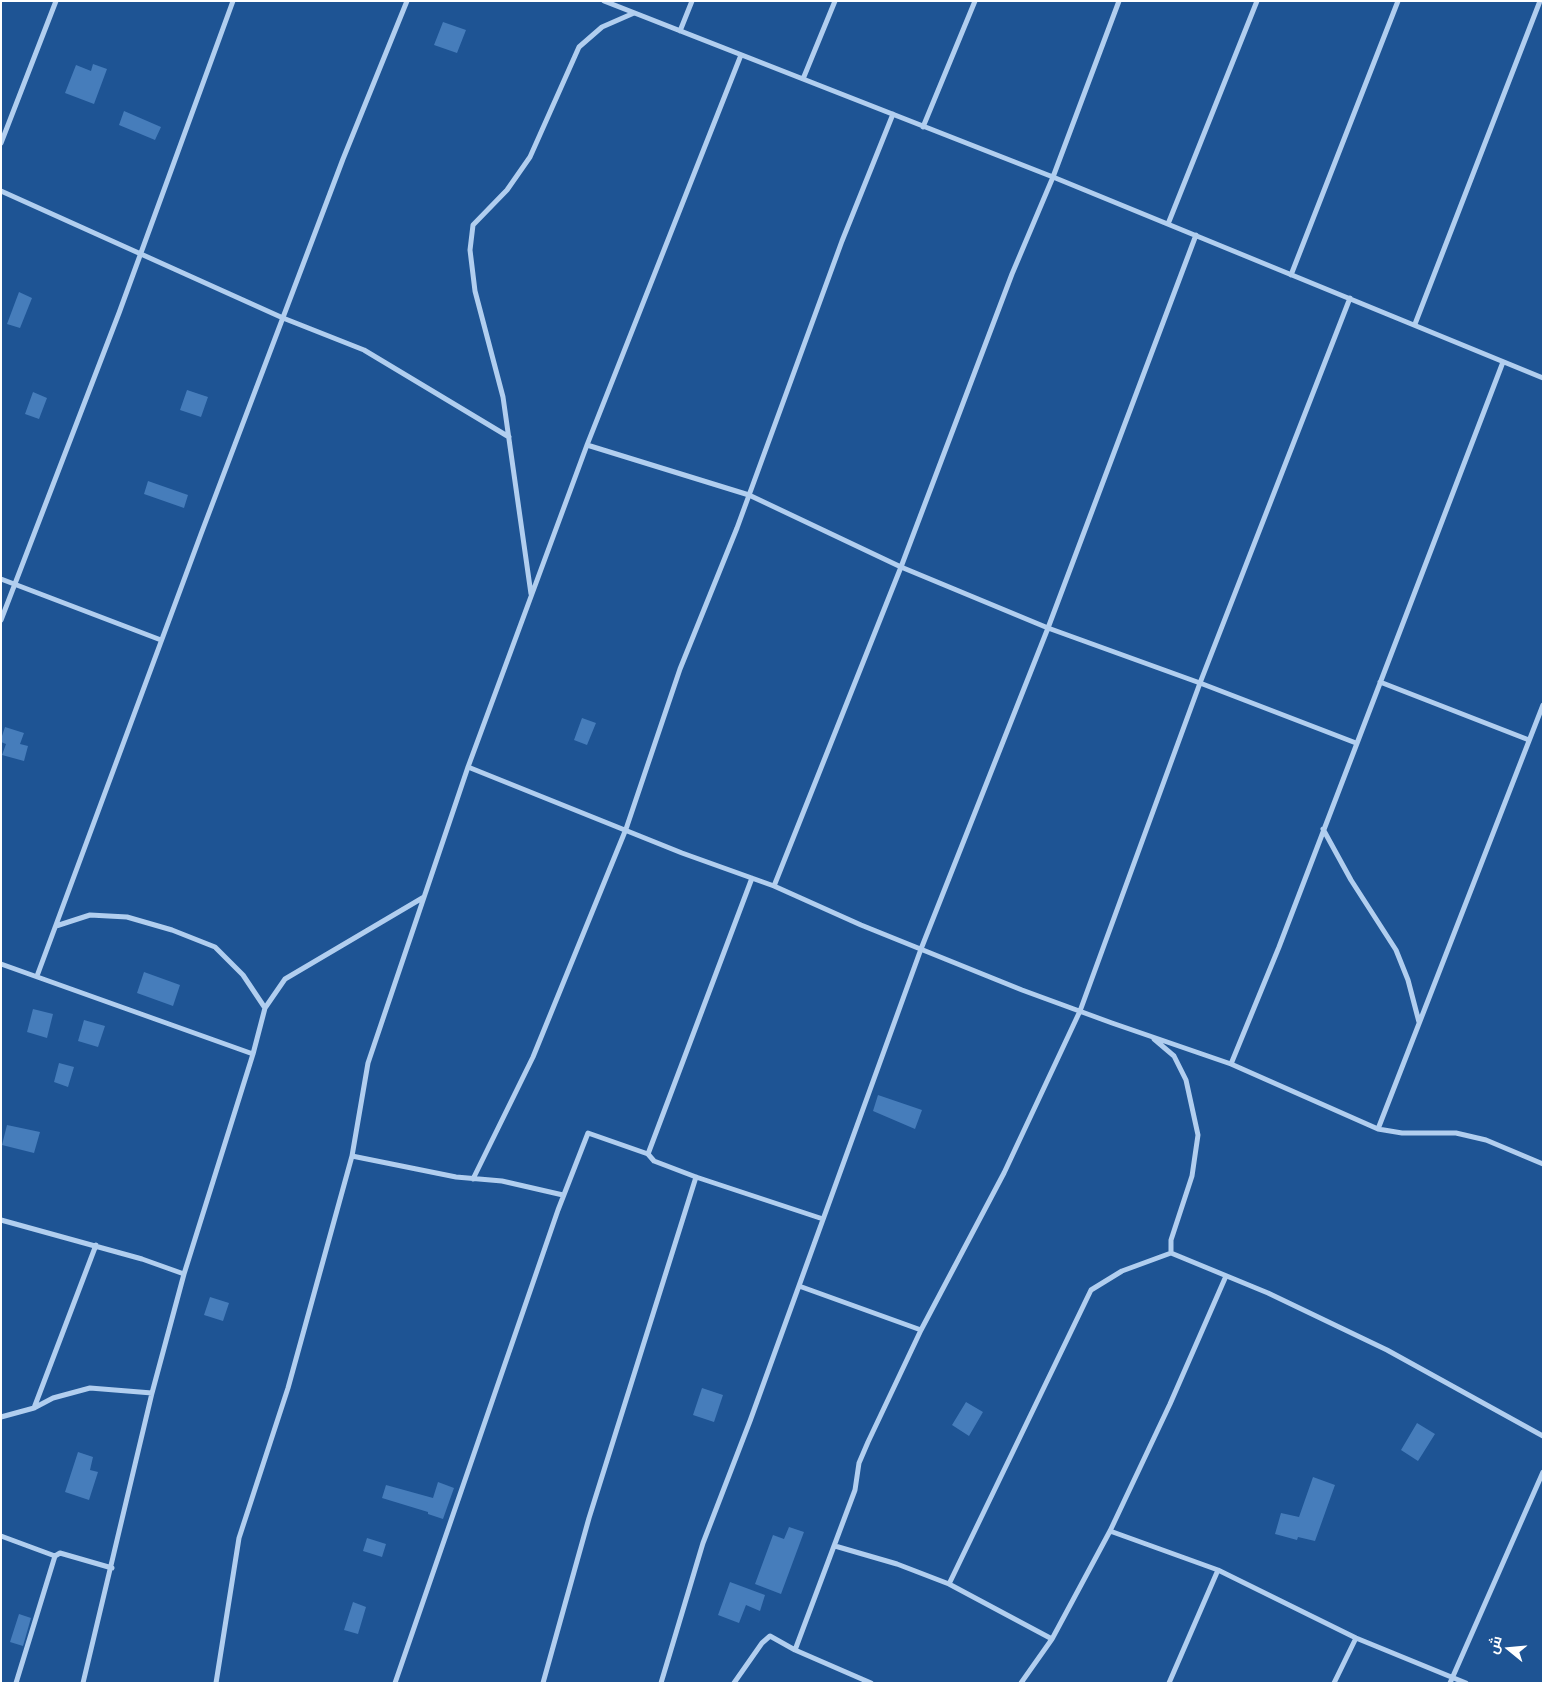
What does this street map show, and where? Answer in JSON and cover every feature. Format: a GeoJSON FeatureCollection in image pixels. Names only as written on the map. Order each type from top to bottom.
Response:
{"type":"FeatureCollection","features":[{"type":"Feature","properties":{"kind":"street"},"geometry":{"type":"LineString","coordinates":[[1,142],[56,1]]}},
{"type":"Feature","properties":{"kind":"street"},"geometry":{"type":"LineString","coordinates":[[1,620],[141,253],[232,1]]}},
{"type":"Feature","properties":{"kind":"street"},"geometry":{"type":"LineString","coordinates":[[37,976],[161,640],[283,318],[407,1]]}},
{"type":"Feature","properties":{"kind":"street"},"geometry":{"type":"LineString","coordinates":[[604,1],[1053,177],[1543,378]]}},
{"type":"Feature","properties":{"kind":"street"},"geometry":{"type":"LineString","coordinates":[[680,31],[692,1]]}},
{"type":"Feature","properties":{"kind":"street"},"geometry":{"type":"LineString","coordinates":[[803,80],[835,1]]}},
{"type":"Feature","properties":{"kind":"street"},"geometry":{"type":"LineString","coordinates":[[923,126],[975,1]]}},
{"type":"Feature","properties":{"kind":"street"},"geometry":{"type":"LineString","coordinates":[[774,886],[901,567],[1012,274],[1053,177],[1119,1]]}},
{"type":"Feature","properties":{"kind":"street"},"geometry":{"type":"LineString","coordinates":[[1168,224],[1257,1]]}},
{"type":"Feature","properties":{"kind":"street"},"geometry":{"type":"LineString","coordinates":[[1292,275],[1398,1]]}},
{"type":"Feature","properties":{"kind":"street"},"geometry":{"type":"LineString","coordinates":[[1415,324],[1540,1]]}},
{"type":"Feature","properties":{"kind":"street"},"geometry":{"type":"LineString","coordinates":[[532,595],[503,397],[475,291],[470,250],[473,225],[507,190],[530,157],[580,47],[602,27],[634,13]]}},
{"type":"Feature","properties":{"kind":"street"},"geometry":{"type":"LineString","coordinates":[[216,1683],[239,1538],[288,1388],[352,1156],[368,1063],[468,767],[587,445],[741,55]]}},
{"type":"Feature","properties":{"kind":"street"},"geometry":{"type":"LineString","coordinates":[[473,1179],[533,1057],[626,829],[680,669],[716,583],[842,241],[893,114]]}},
{"type":"Feature","properties":{"kind":"street"},"geometry":{"type":"LineString","coordinates":[[1,191],[283,318],[364,350],[509,437]]}},
{"type":"Feature","properties":{"kind":"street"},"geometry":{"type":"LineString","coordinates":[[661,1683],[703,1543],[799,1286],[921,948],[1048,628],[1196,235]]}},
{"type":"Feature","properties":{"kind":"street"},"geometry":{"type":"LineString","coordinates":[[795,1650],[855,1490],[859,1463],[921,1330],[1004,1172],[1080,1012],[1200,683],[1350,298]]}},
{"type":"Feature","properties":{"kind":"street"},"geometry":{"type":"LineString","coordinates":[[1231,1064],[1279,947],[1503,362]]}},
{"type":"Feature","properties":{"kind":"street"},"geometry":{"type":"LineString","coordinates":[[587,445],[749,495],[901,567],[1048,628],[1200,683],[1356,743]]}},
{"type":"Feature","properties":{"kind":"street"},"geometry":{"type":"LineString","coordinates":[[1,579],[161,640]]}},
{"type":"Feature","properties":{"kind":"street"},"geometry":{"type":"LineString","coordinates":[[1380,682],[1529,740]]}},
{"type":"Feature","properties":{"kind":"street"},"geometry":{"type":"LineString","coordinates":[[1378,1129],[1543,705]]}},
{"type":"Feature","properties":{"kind":"street"},"geometry":{"type":"LineString","coordinates":[[468,767],[682,853],[774,886],[861,925],[1080,1012],[1231,1064],[1378,1129],[1402,1133],[1456,1133],[1486,1140],[1543,1164]]}},
{"type":"Feature","properties":{"kind":"street"},"geometry":{"type":"LineString","coordinates":[[1323,829],[1351,880],[1396,950],[1408,980],[1419,1022]]}},
{"type":"Feature","properties":{"kind":"street"},"geometry":{"type":"LineString","coordinates":[[648,1154],[752,878]]}},
{"type":"Feature","properties":{"kind":"street"},"geometry":{"type":"LineString","coordinates":[[83,1683],[112,1568],[152,1393],[184,1274],[253,1054],[265,1008],[285,979],[424,897]]}},
{"type":"Feature","properties":{"kind":"street"},"geometry":{"type":"LineString","coordinates":[[56,926],[90,915],[127,917],[198,940],[215,947],[243,975],[265,1008]]}},
{"type":"Feature","properties":{"kind":"street"},"geometry":{"type":"LineString","coordinates":[[1,964],[253,1054]]}},
{"type":"Feature","properties":{"kind":"street"},"geometry":{"type":"LineString","coordinates":[[1152,1037],[1174,1056],[1186,1080],[1198,1135],[1192,1176],[1171,1240],[1171,1253]]}},
{"type":"Feature","properties":{"kind":"street"},"geometry":{"type":"LineString","coordinates":[[395,1683],[563,1195],[588,1133],[648,1154],[654,1161],[696,1177],[823,1219]]}},
{"type":"Feature","properties":{"kind":"street"},"geometry":{"type":"LineString","coordinates":[[352,1156],[473,1179],[502,1181],[563,1195]]}},
{"type":"Feature","properties":{"kind":"street"},"geometry":{"type":"LineString","coordinates":[[544,1683],[589,1518],[696,1177]]}},
{"type":"Feature","properties":{"kind":"street"},"geometry":{"type":"LineString","coordinates":[[1,1220],[96,1245],[184,1274]]}},
{"type":"Feature","properties":{"kind":"street"},"geometry":{"type":"LineString","coordinates":[[34,1408],[96,1245]]}},
{"type":"Feature","properties":{"kind":"street"},"geometry":{"type":"LineString","coordinates":[[949,1584],[1091,1290],[1122,1271],[1171,1253],[1226,1276],[1387,1350],[1543,1436]]}},
{"type":"Feature","properties":{"kind":"street"},"geometry":{"type":"LineString","coordinates":[[1021,1683],[1052,1639],[1110,1531],[1226,1276]]}},
{"type":"Feature","properties":{"kind":"street"},"geometry":{"type":"LineString","coordinates":[[799,1286],[921,1330]]}},
{"type":"Feature","properties":{"kind":"street"},"geometry":{"type":"LineString","coordinates":[[1,1417],[34,1408],[53,1398],[90,1388],[152,1393]]}},
{"type":"Feature","properties":{"kind":"street"},"geometry":{"type":"LineString","coordinates":[[1450,1683],[1543,1472]]}},
{"type":"Feature","properties":{"kind":"street"},"geometry":{"type":"LineString","coordinates":[[1110,1531],[1218,1570],[1356,1638],[1466,1683]]}},
{"type":"Feature","properties":{"kind":"street"},"geometry":{"type":"LineString","coordinates":[[1,1536],[55,1556]]}},
{"type":"Feature","properties":{"kind":"street"},"geometry":{"type":"LineString","coordinates":[[835,1546],[897,1564],[949,1584],[1052,1639]]}},
{"type":"Feature","properties":{"kind":"street"},"geometry":{"type":"LineString","coordinates":[[16,1683],[55,1556],[64,1553],[112,1568]]}},
{"type":"Feature","properties":{"kind":"street"},"geometry":{"type":"LineString","coordinates":[[1169,1683],[1218,1570]]}},
{"type":"Feature","properties":{"kind":"street"},"geometry":{"type":"LineString","coordinates":[[734,1683],[766,1638],[770,1636],[795,1650],[872,1683]]}},
{"type":"Feature","properties":{"kind":"street"},"geometry":{"type":"LineString","coordinates":[[1334,1683],[1356,1638]]}},
{"type":"Feature","properties":{"kind":"building"},"geometry":{"type":"Polygon","coordinates":[[[443,22],[466,30],[457,53],[434,45],[443,22]]]}},
{"type":"Feature","properties":{"kind":"building"},"geometry":{"type":"Polygon","coordinates":[[[93,64],[107,69],[94,104],[65,93],[76,65],[91,71],[93,64]]]}},
{"type":"Feature","properties":{"kind":"building"},"geometry":{"type":"Polygon","coordinates":[[[124,111],[161,127],[155,140],[119,125],[124,111]]]}},
{"type":"Feature","properties":{"kind":"building"},"geometry":{"type":"Polygon","coordinates":[[[19,292],[32,298],[20,328],[7,324],[19,292]]]}},
{"type":"Feature","properties":{"kind":"building"},"geometry":{"type":"Polygon","coordinates":[[[187,390],[208,397],[201,417],[180,410],[187,390]]]}},
{"type":"Feature","properties":{"kind":"building"},"geometry":{"type":"Polygon","coordinates":[[[33,392],[47,398],[39,419],[25,414],[33,392]]]}},
{"type":"Feature","properties":{"kind":"building"},"geometry":{"type":"Polygon","coordinates":[[[148,481],[188,495],[184,508],[144,494],[148,481]]]}},
{"type":"Feature","properties":{"kind":"building"},"geometry":{"type":"Polygon","coordinates":[[[582,718],[596,723],[587,745],[574,740],[582,718]]]}},
{"type":"Feature","properties":{"kind":"building"},"geometry":{"type":"Polygon","coordinates":[[[5,727],[24,733],[20,744],[28,746],[24,761],[2,755],[6,744],[1,742],[5,727]]]}},
{"type":"Feature","properties":{"kind":"building"},"geometry":{"type":"Polygon","coordinates":[[[144,972],[180,985],[173,1006],[137,993],[144,972]]]}},
{"type":"Feature","properties":{"kind":"building"},"geometry":{"type":"Polygon","coordinates":[[[33,1009],[53,1014],[47,1038],[27,1032],[33,1009]]]}},
{"type":"Feature","properties":{"kind":"building"},"geometry":{"type":"Polygon","coordinates":[[[84,1020],[105,1026],[98,1047],[78,1041],[84,1020]]]}},
{"type":"Feature","properties":{"kind":"building"},"geometry":{"type":"Polygon","coordinates":[[[59,1063],[74,1067],[68,1087],[54,1082],[59,1063]]]}},
{"type":"Feature","properties":{"kind":"building"},"geometry":{"type":"Polygon","coordinates":[[[878,1095],[922,1110],[915,1129],[873,1111],[878,1095]]]}},
{"type":"Feature","properties":{"kind":"building"},"geometry":{"type":"Polygon","coordinates":[[[7,1125],[40,1132],[34,1153],[2,1145],[7,1125]]]}},
{"type":"Feature","properties":{"kind":"building"},"geometry":{"type":"Polygon","coordinates":[[[210,1297],[229,1303],[223,1321],[204,1315],[210,1297]]]}},
{"type":"Feature","properties":{"kind":"building"},"geometry":{"type":"Polygon","coordinates":[[[702,1388],[723,1395],[714,1422],[693,1415],[702,1388]]]}},
{"type":"Feature","properties":{"kind":"building"},"geometry":{"type":"Polygon","coordinates":[[[966,1402],[983,1412],[969,1436],[952,1425],[966,1402]]]}},
{"type":"Feature","properties":{"kind":"building"},"geometry":{"type":"Polygon","coordinates":[[[1417,1423],[1435,1434],[1418,1461],[1401,1450],[1417,1423]]]}},
{"type":"Feature","properties":{"kind":"building"},"geometry":{"type":"Polygon","coordinates":[[[78,1452],[93,1457],[90,1470],[98,1472],[89,1500],[65,1492],[78,1452]]]}},
{"type":"Feature","properties":{"kind":"building"},"geometry":{"type":"Polygon","coordinates":[[[1313,1477],[1335,1485],[1315,1541],[1298,1537],[1297,1540],[1275,1534],[1281,1513],[1299,1517],[1313,1477]]]}},
{"type":"Feature","properties":{"kind":"building"},"geometry":{"type":"Polygon","coordinates":[[[438,1482],[454,1488],[443,1519],[428,1514],[428,1512],[382,1498],[386,1485],[433,1498],[438,1482]]]}},
{"type":"Feature","properties":{"kind":"building"},"geometry":{"type":"Polygon","coordinates":[[[789,1527],[804,1532],[781,1594],[755,1584],[773,1535],[784,1539],[789,1527]]]}},
{"type":"Feature","properties":{"kind":"building"},"geometry":{"type":"Polygon","coordinates":[[[367,1538],[386,1544],[382,1557],[363,1551],[367,1538]]]}},
{"type":"Feature","properties":{"kind":"building"},"geometry":{"type":"Polygon","coordinates":[[[730,1582],[765,1595],[760,1611],[746,1605],[739,1623],[718,1615],[730,1582]]]}},
{"type":"Feature","properties":{"kind":"building"},"geometry":{"type":"Polygon","coordinates":[[[353,1602],[366,1607],[358,1634],[344,1630],[353,1602]]]}},
{"type":"Feature","properties":{"kind":"building"},"geometry":{"type":"Polygon","coordinates":[[[19,1614],[31,1618],[23,1646],[10,1642],[19,1614]]]}}]}
